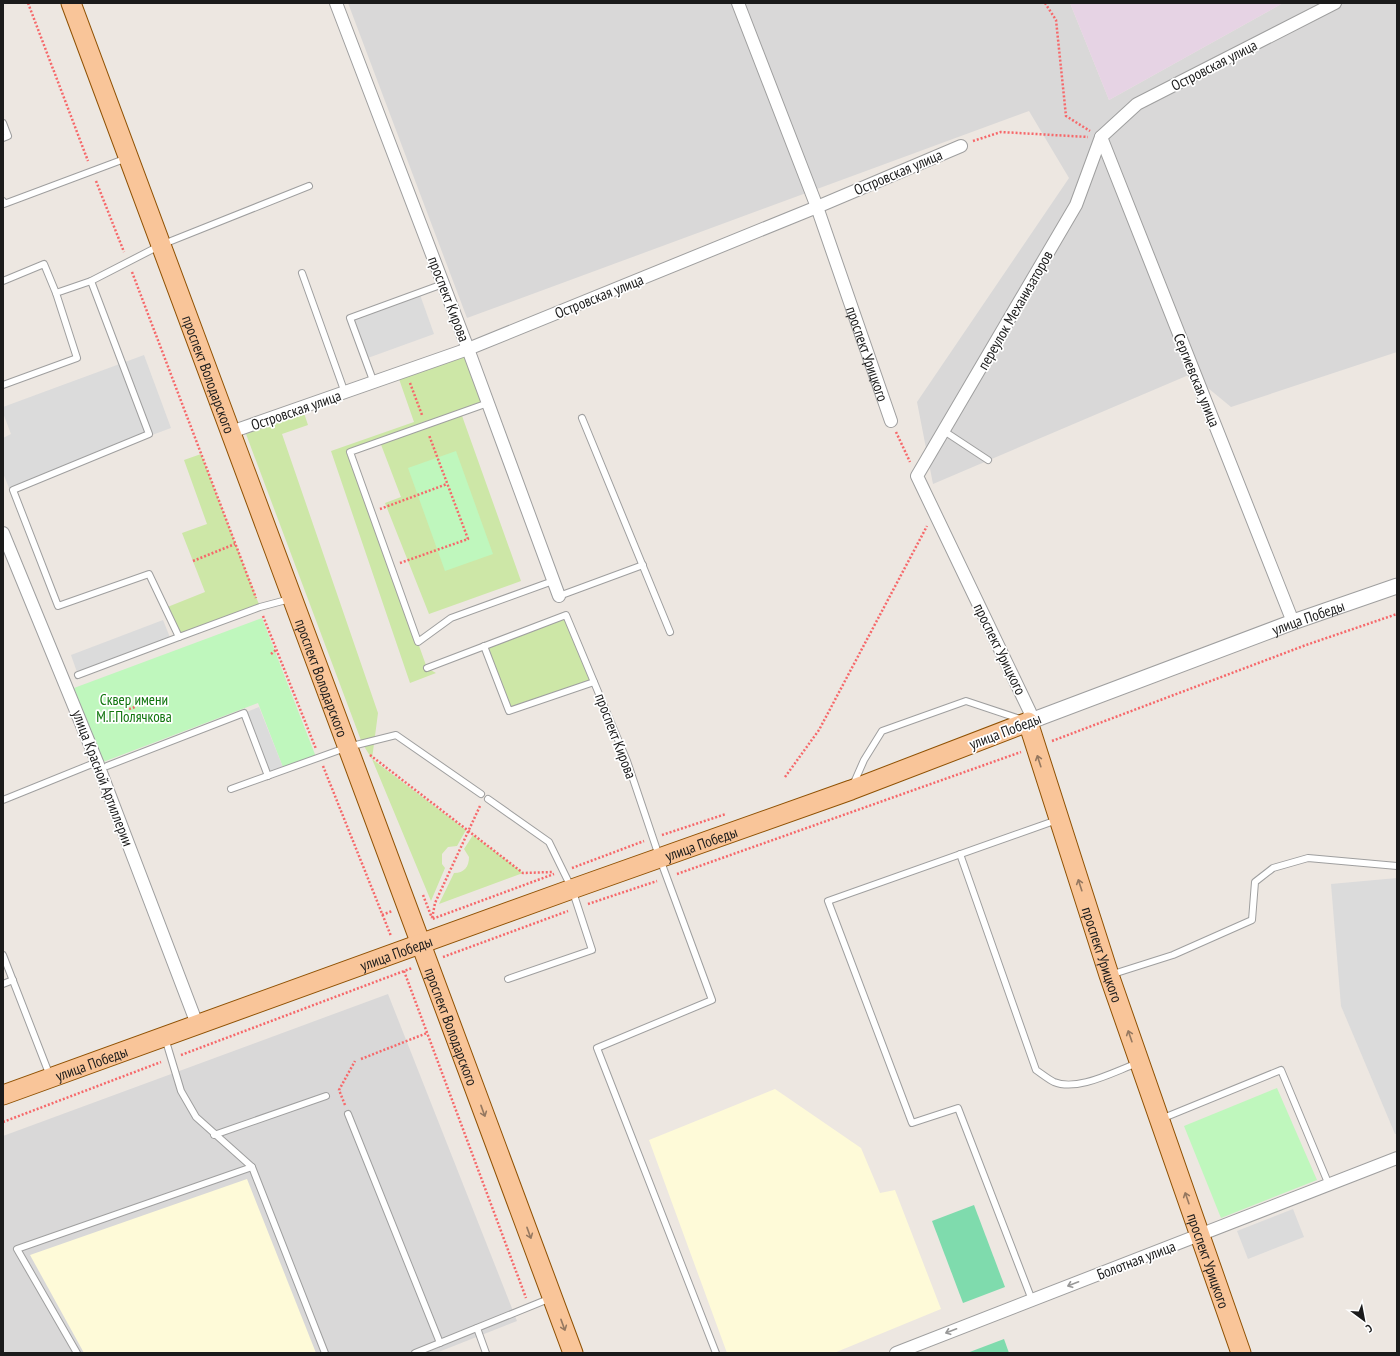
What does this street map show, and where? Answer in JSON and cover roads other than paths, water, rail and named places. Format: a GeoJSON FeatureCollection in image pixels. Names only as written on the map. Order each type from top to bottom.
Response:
{"type":"FeatureCollection","features":[{"type":"Feature","properties":{"kind":"main road","name":"проспект Володарского"},"geometry":{"type":"LineString","coordinates":[[71,3],[293,598],[355,745],[421,943],[574,1353]]}},
{"type":"Feature","properties":{"kind":"main road","name":"проспект Урицкого"},"geometry":{"type":"LineString","coordinates":[[1028,722],[1109,975],[1241,1353]]}},
{"type":"Feature","properties":{"kind":"main road","name":"улица Победы"},"geometry":{"type":"LineString","coordinates":[[3,1095],[421,943],[851,790],[1028,722]]}},
{"type":"Feature","properties":{"kind":"street","name":"проспект Кирова"},"geometry":{"type":"LineString","coordinates":[[336,3],[488,403],[559,596]]}},
{"type":"Feature","properties":{"kind":"street","name":"проспект Урицкого"},"geometry":{"type":"LineString","coordinates":[[738,3],[817,207],[891,421]]}},
{"type":"Feature","properties":{"kind":"street","name":"Островская улица"},"geometry":{"type":"LineString","coordinates":[[1101,137],[1137,104],[1335,3]]}},
{"type":"Feature","properties":{"kind":"street","name":"переулок Механизаторов"},"geometry":{"type":"LineString","coordinates":[[917,476],[1076,205],[1101,137]]}},
{"type":"Feature","properties":{"kind":"street","name":"Сергиевская улица"},"geometry":{"type":"LineString","coordinates":[[1101,137],[1293,622]]}},
{"type":"Feature","properties":{"kind":"street","name":"Островская улица"},"geometry":{"type":"LineString","coordinates":[[231,432],[468,350],[962,146]]}},
{"type":"Feature","properties":{"kind":"street","name":"проспект Урицкого"},"geometry":{"type":"LineString","coordinates":[[917,476],[1030,712],[1028,722]]}},
{"type":"Feature","properties":{"kind":"street","name":"улица Красной Артиллерии"},"geometry":{"type":"LineString","coordinates":[[3,534],[102,764],[197,1024]]}},
{"type":"Feature","properties":{"kind":"street","name":"улица Победы"},"geometry":{"type":"LineString","coordinates":[[1028,722],[1293,622],[1397,586]]}},
{"type":"Feature","properties":{"kind":"street","name":"Болотная улица"},"geometry":{"type":"LineString","coordinates":[[896,1353],[1397,1158]]}},
{"type":"Feature","properties":{"kind":"lane"},"geometry":{"type":"LineString","coordinates":[[3,122],[8,136],[3,138]]}},
{"type":"Feature","properties":{"kind":"lane"},"geometry":{"type":"LineString","coordinates":[[3,201],[4,204],[129,157]]}},
{"type":"Feature","properties":{"kind":"lane"},"geometry":{"type":"LineString","coordinates":[[56,293],[92,281],[161,245],[309,186]]}},
{"type":"Feature","properties":{"kind":"lane"},"geometry":{"type":"LineString","coordinates":[[3,281],[44,264],[56,293],[77,358],[3,384]]}},
{"type":"Feature","properties":{"kind":"lane"},"geometry":{"type":"LineString","coordinates":[[302,273],[345,393]]}},
{"type":"Feature","properties":{"kind":"lane"},"geometry":{"type":"LineString","coordinates":[[92,281],[149,434],[13,490],[58,606],[149,574],[179,637]]}},
{"type":"Feature","properties":{"kind":"lane"},"geometry":{"type":"LineString","coordinates":[[374,383],[350,318],[443,284]]}},
{"type":"Feature","properties":{"kind":"lane"},"geometry":{"type":"LineString","coordinates":[[488,403],[350,452],[418,642],[451,618],[553,581]]}},
{"type":"Feature","properties":{"kind":"lane"},"geometry":{"type":"LineString","coordinates":[[582,418],[670,632]]}},
{"type":"Feature","properties":{"kind":"lane"},"geometry":{"type":"LineString","coordinates":[[944,431],[988,460]]}},
{"type":"Feature","properties":{"kind":"lane"},"geometry":{"type":"LineString","coordinates":[[559,596],[643,565]]}},
{"type":"Feature","properties":{"kind":"lane"},"geometry":{"type":"LineString","coordinates":[[78,675],[260,607],[293,598]]}},
{"type":"Feature","properties":{"kind":"lane","name":"проспект Кирова"},"geometry":{"type":"LineString","coordinates":[[484,646],[566,615],[627,761],[660,858],[712,1000],[598,1048],[716,1353]]}},
{"type":"Feature","properties":{"kind":"lane"},"geometry":{"type":"LineString","coordinates":[[427,668],[484,646],[509,711],[594,682]]}},
{"type":"Feature","properties":{"kind":"lane"},"geometry":{"type":"LineString","coordinates":[[851,790],[864,760],[882,731],[966,701],[1028,722]]}},
{"type":"Feature","properties":{"kind":"lane"},"geometry":{"type":"LineString","coordinates":[[3,800],[244,713],[268,776]]}},
{"type":"Feature","properties":{"kind":"lane"},"geometry":{"type":"LineString","coordinates":[[232,789],[355,745],[396,735],[481,794]]}},
{"type":"Feature","properties":{"kind":"lane"},"geometry":{"type":"LineString","coordinates":[[488,799],[549,842],[572,889],[592,950],[508,979]]}},
{"type":"Feature","properties":{"kind":"lane"},"geometry":{"type":"LineString","coordinates":[[1032,1300],[958,1108],[912,1123],[828,900],[1059,820]]}},
{"type":"Feature","properties":{"kind":"lane"},"geometry":{"type":"LineString","coordinates":[[960,854],[1036,1070],[1055,1082],[1067,1085],[1082,1084],[1140,1062]]}},
{"type":"Feature","properties":{"kind":"lane"},"geometry":{"type":"LineString","coordinates":[[1109,975],[1172,955],[1252,920],[1255,882],[1273,868],[1308,858],[1397,866]]}},
{"type":"Feature","properties":{"kind":"lane"},"geometry":{"type":"LineString","coordinates":[[3,955],[50,1078]]}},
{"type":"Feature","properties":{"kind":"lane"},"geometry":{"type":"LineString","coordinates":[[3,984],[13,980]]}},
{"type":"Feature","properties":{"kind":"lane"},"geometry":{"type":"LineString","coordinates":[[164,1036],[181,1091],[196,1117],[252,1168],[325,1353]]}},
{"type":"Feature","properties":{"kind":"lane"},"geometry":{"type":"LineString","coordinates":[[1160,1119],[1281,1070],[1329,1185]]}},
{"type":"Feature","properties":{"kind":"lane"},"geometry":{"type":"LineString","coordinates":[[214,1135],[326,1096]]}},
{"type":"Feature","properties":{"kind":"lane"},"geometry":{"type":"LineString","coordinates":[[348,1114],[440,1343]]}},
{"type":"Feature","properties":{"kind":"lane"},"geometry":{"type":"LineString","coordinates":[[76,1353],[17,1249],[252,1168]]}},
{"type":"Feature","properties":{"kind":"lane"},"geometry":{"type":"LineString","coordinates":[[415,1353],[553,1298]]}},
{"type":"Feature","properties":{"kind":"lane"},"geometry":{"type":"LineString","coordinates":[[477,1328],[486,1353]]}},
{"type":"Feature","properties":{"kind":"park label","name":"Сквер имени М.Г.Полячкова"},"geometry":{"type":"Point","coordinates":[134,708]}}]}
